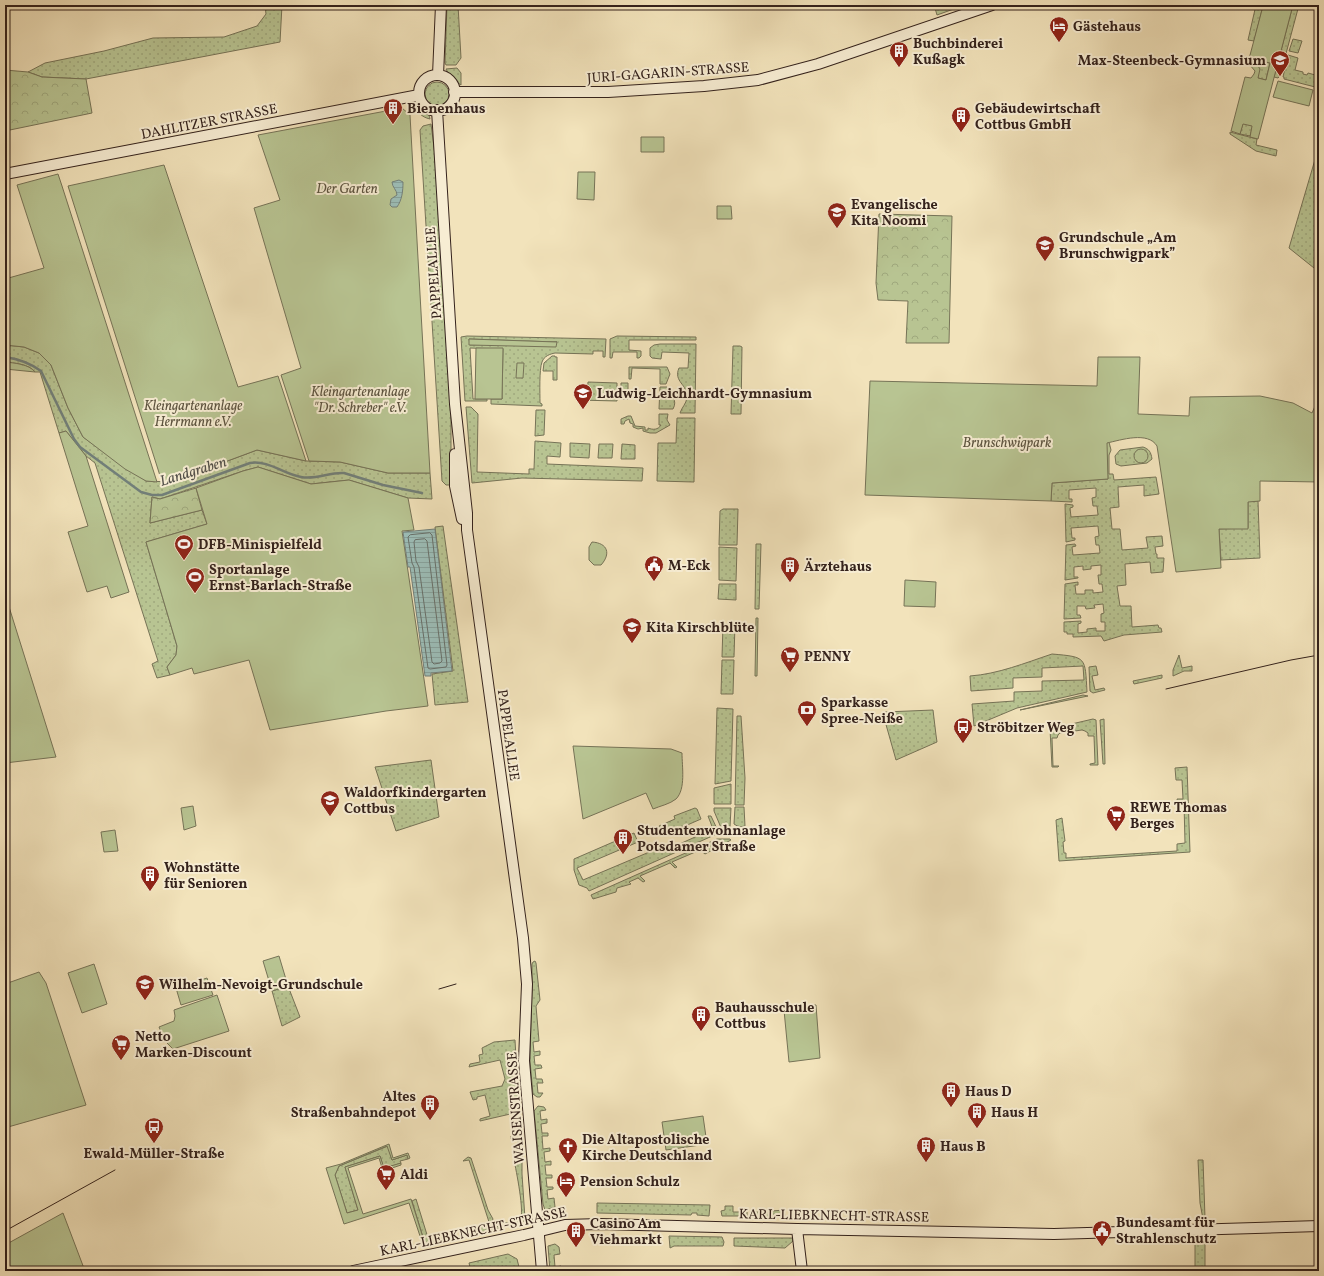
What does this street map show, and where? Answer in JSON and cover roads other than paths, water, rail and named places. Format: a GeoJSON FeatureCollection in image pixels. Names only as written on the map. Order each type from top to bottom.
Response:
{"type":"FeatureCollection","features":[{"type":"Feature","properties":{"kind":"main road"},"geometry":{"type":"LineString","coordinates":[[438,75],[441,5]]}},
{"type":"Feature","properties":{"kind":"main road","name":"JURI-GAGARIN-STRASSE"},"geometry":{"type":"LineString","coordinates":[[454,92],[608,92],[704,86],[758,80],[818,64],[992,5]]}},
{"type":"Feature","properties":{"kind":"main road"},"geometry":{"type":"LineString","coordinates":[[438,75],[445,77],[450,81],[454,92],[450,104],[437,110],[429,109],[424,105],[419,95],[421,85],[424,80],[428,77],[438,75]]}},
{"type":"Feature","properties":{"kind":"main road","name":"DAHLITZER STRASSE"},"geometry":{"type":"LineString","coordinates":[[5,174],[419,95]]}},
{"type":"Feature","properties":{"kind":"main road","name":"PAPPELALLEE"},"geometry":{"type":"LineString","coordinates":[[437,110],[458,435],[467,513],[467,530],[524,943]]}},
{"type":"Feature","properties":{"kind":"main road","name":"WAISENSTRASSE"},"geometry":{"type":"LineString","coordinates":[[524,943],[527,984],[524,1061],[542,1271]]}},
{"type":"Feature","properties":{"kind":"main road","name":"KARL-LIEBKNECHT-STRASSE"},"geometry":{"type":"LineString","coordinates":[[353,1271],[565,1225],[600,1224],[1054,1234],[1319,1226]]}},
{"type":"Feature","properties":{"kind":"main road"},"geometry":{"type":"LineString","coordinates":[[797,1229],[802,1271]]}},
{"type":"Feature","properties":{"kind":"water"},"geometry":{"type":"Polygon","coordinates":[[[399,180],[403,182],[401,198],[397,207],[392,207],[390,205],[391,199],[397,195],[392,182],[399,180]]]}},
{"type":"Feature","properties":{"kind":"water"},"geometry":{"type":"Polygon","coordinates":[[[435,529],[452,671],[431,673],[431,676],[425,676],[410,567],[408,567],[403,532],[435,529]]]}},
{"type":"Feature","properties":{"kind":"waterway","name":"Landgraben"},"geometry":{"type":"LineString","coordinates":[[5,357],[24,362],[41,371],[74,439],[80,447],[141,492],[152,495],[162,495],[250,463],[257,463],[270,465],[301,477],[312,478],[344,473],[383,485],[422,493]]}},
{"type":"Feature","properties":{"kind":"tram line"},"geometry":{"type":"LineString","coordinates":[[1166,689],[1319,655]]}},
{"type":"Feature","properties":{"kind":"tram line"},"geometry":{"type":"LineString","coordinates":[[439,989],[456,984]]}},
{"type":"Feature","properties":{"kind":"tram line"},"geometry":{"type":"LineString","coordinates":[[5,1231],[115,1170]]}},
{"type":"Feature","properties":{"kind":"place","name":"Gästehaus"},"geometry":{"type":"Point","coordinates":[1059,43]}},
{"type":"Feature","properties":{"kind":"place","name":"Buchbinderei Kußagk"},"geometry":{"type":"Point","coordinates":[899,68]}},
{"type":"Feature","properties":{"kind":"place","name":"Max-Steenbeck-Gymnasium"},"geometry":{"type":"Point","coordinates":[1280,77]}},
{"type":"Feature","properties":{"kind":"place","name":"Bienenhaus"},"geometry":{"type":"Point","coordinates":[393,125]}},
{"type":"Feature","properties":{"kind":"place","name":"Gebäudewirtschaft Cottbus GmbH"},"geometry":{"type":"Point","coordinates":[961,133]}},
{"type":"Feature","properties":{"kind":"place","name":"Evangelische Kita Noomi"},"geometry":{"type":"Point","coordinates":[837,229]}},
{"type":"Feature","properties":{"kind":"place","name":"Grundschule „Am Brunschwigpark”"},"geometry":{"type":"Point","coordinates":[1045,262]}},
{"type":"Feature","properties":{"kind":"place","name":"Ludwig-Leichhardt-Gymnasium"},"geometry":{"type":"Point","coordinates":[583,410]}},
{"type":"Feature","properties":{"kind":"place","name":"DFB-Minispielfeld"},"geometry":{"type":"Point","coordinates":[184,561]}},
{"type":"Feature","properties":{"kind":"place","name":"M-Eck"},"geometry":{"type":"Point","coordinates":[654,582]}},
{"type":"Feature","properties":{"kind":"place","name":"Ärztehaus"},"geometry":{"type":"Point","coordinates":[790,583]}},
{"type":"Feature","properties":{"kind":"place","name":"Sportanlage Ernst-Barlach-Straße"},"geometry":{"type":"Point","coordinates":[195,594]}},
{"type":"Feature","properties":{"kind":"place","name":"Kita Kirschblüte"},"geometry":{"type":"Point","coordinates":[632,644]}},
{"type":"Feature","properties":{"kind":"place","name":"PENNY"},"geometry":{"type":"Point","coordinates":[790,673]}},
{"type":"Feature","properties":{"kind":"place","name":"Sparkasse Spree-Neiße"},"geometry":{"type":"Point","coordinates":[807,727]}},
{"type":"Feature","properties":{"kind":"place","name":"Ströbitzer Weg"},"geometry":{"type":"Point","coordinates":[963,744]}},
{"type":"Feature","properties":{"kind":"place","name":"Waldorfkindergarten Cottbus"},"geometry":{"type":"Point","coordinates":[330,817]}},
{"type":"Feature","properties":{"kind":"place","name":"REWE Thomas Berges"},"geometry":{"type":"Point","coordinates":[1116,832]}},
{"type":"Feature","properties":{"kind":"place","name":"Studentenwohnanlage Potsdamer Straße"},"geometry":{"type":"Point","coordinates":[623,855]}},
{"type":"Feature","properties":{"kind":"place","name":"Wohnstätte für Senioren"},"geometry":{"type":"Point","coordinates":[150,892]}},
{"type":"Feature","properties":{"kind":"place","name":"Wilhelm-Nevoigt-Grundschule"},"geometry":{"type":"Point","coordinates":[145,1001]}},
{"type":"Feature","properties":{"kind":"place","name":"Bauhausschule Cottbus"},"geometry":{"type":"Point","coordinates":[701,1032]}},
{"type":"Feature","properties":{"kind":"place","name":"Netto Marken-Discount"},"geometry":{"type":"Point","coordinates":[121,1061]}},
{"type":"Feature","properties":{"kind":"place","name":"Haus D"},"geometry":{"type":"Point","coordinates":[951,1108]}},
{"type":"Feature","properties":{"kind":"place","name":"Altes Straßenbahndepot"},"geometry":{"type":"Point","coordinates":[430,1121]}},
{"type":"Feature","properties":{"kind":"place","name":"Haus H"},"geometry":{"type":"Point","coordinates":[977,1129]}},
{"type":"Feature","properties":{"kind":"place","name":"Ewald-Müller-Straße"},"geometry":{"type":"Point","coordinates":[154,1144]}},
{"type":"Feature","properties":{"kind":"place","name":"Haus B"},"geometry":{"type":"Point","coordinates":[926,1163]}},
{"type":"Feature","properties":{"kind":"place","name":"Die Altapostolische Kirche Deutschland"},"geometry":{"type":"Point","coordinates":[568,1164]}},
{"type":"Feature","properties":{"kind":"place","name":"Aldi"},"geometry":{"type":"Point","coordinates":[386,1191]}},
{"type":"Feature","properties":{"kind":"place","name":"Pension Schulz"},"geometry":{"type":"Point","coordinates":[566,1198]}},
{"type":"Feature","properties":{"kind":"place","name":"Bundesamt für Strahlenschutz"},"geometry":{"type":"Point","coordinates":[1102,1247]}},
{"type":"Feature","properties":{"kind":"place","name":"Casino Am Viehmarkt"},"geometry":{"type":"Point","coordinates":[576,1248]}},
{"type":"Feature","properties":{"kind":"park label","name":"Der Garten"},"geometry":{"type":"Point","coordinates":[347,188]}},
{"type":"Feature","properties":{"kind":"park label","name":"Kleingartenanlage \"Dr. Schreber\" e.V."},"geometry":{"type":"Point","coordinates":[360,400]}},
{"type":"Feature","properties":{"kind":"park label","name":"Kleingartenanlage Herrmann e.V."},"geometry":{"type":"Point","coordinates":[193,414]}},
{"type":"Feature","properties":{"kind":"park label","name":"Brunschwigpark"},"geometry":{"type":"Point","coordinates":[1007,442]}}]}
